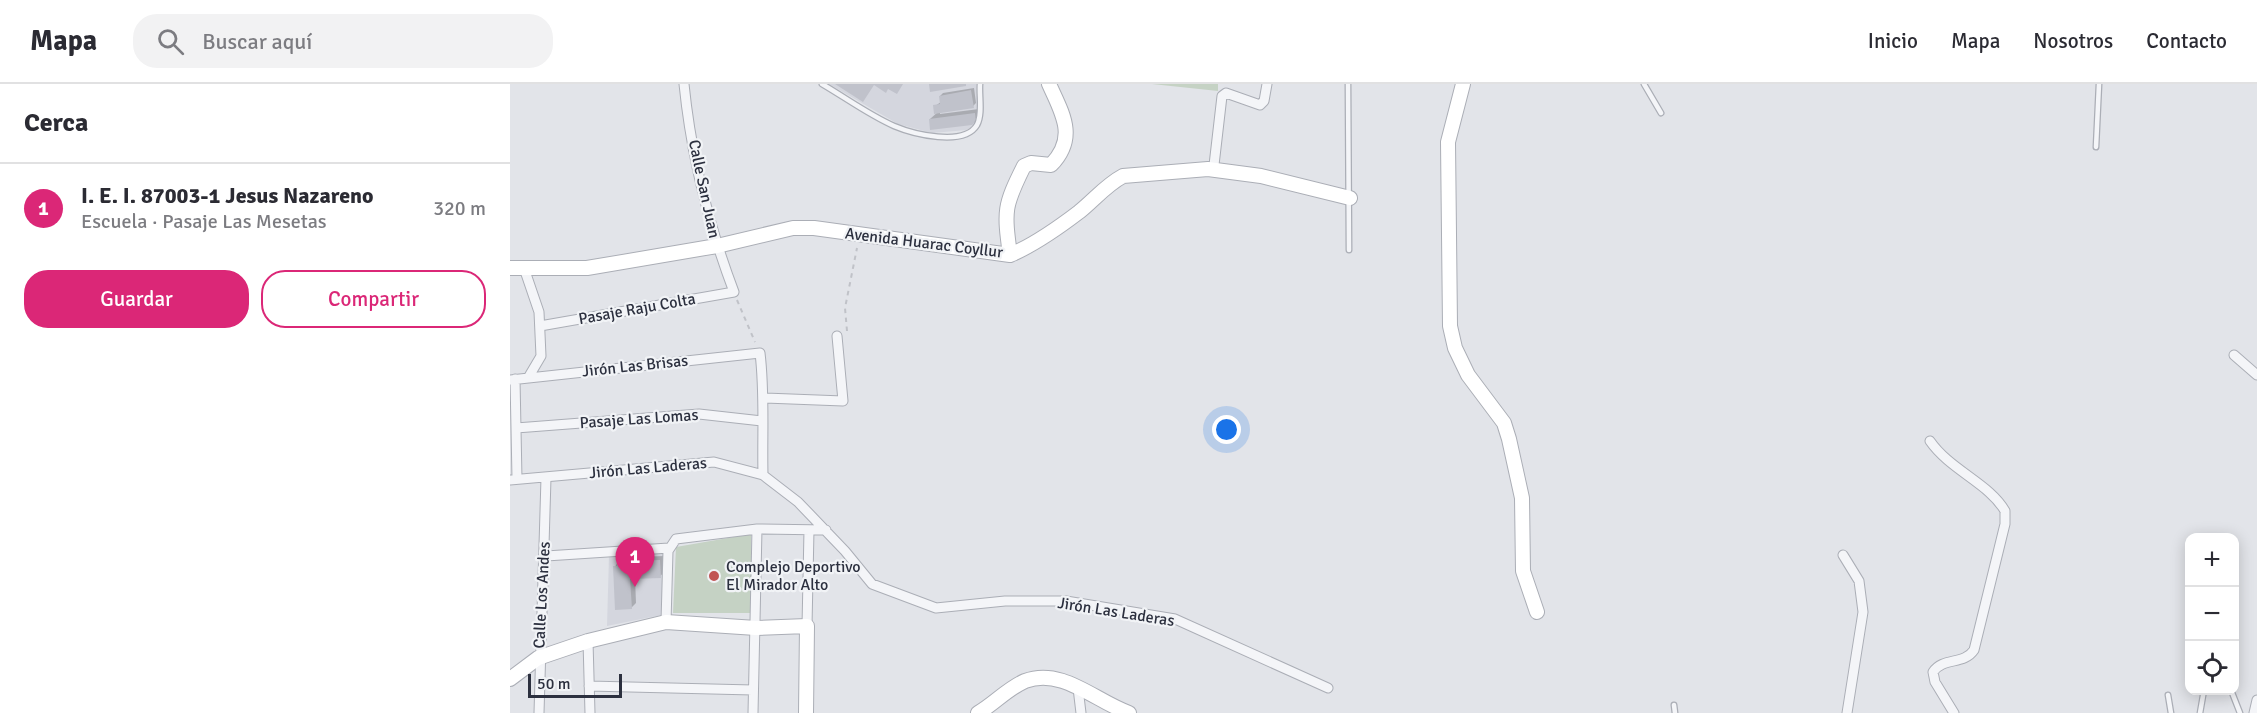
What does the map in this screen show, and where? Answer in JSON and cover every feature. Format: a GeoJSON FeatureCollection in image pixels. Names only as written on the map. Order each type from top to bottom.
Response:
{"type":"FeatureCollection","features":[{"type":"Feature","properties":{"kind":"main road"},"geometry":{"type":"LineString","coordinates":[[1010,255],[1005,215],[1006,203],[1024,165],[1031,163],[1051,165],[1056,159],[1065,131],[1066,120],[1049,84]]}},
{"type":"Feature","properties":{"kind":"main road"},"geometry":{"type":"LineString","coordinates":[[1463,84],[1448,142],[1447,204],[1451,334],[1468,375],[1504,423],[1509,439],[1522,498],[1522,571],[1537,612]]}},
{"type":"Feature","properties":{"kind":"main road","name":"Avenida Huarac Coyllur"},"geometry":{"type":"LineString","coordinates":[[517,268],[587,268],[717,246],[793,228],[1010,255],[1025,248],[1079,212],[1112,182],[1123,176],[1208,169],[1261,176],[1350,198]]}},
{"type":"Feature","properties":{"kind":"main road"},"geometry":{"type":"LineString","coordinates":[[510,679],[538,658],[588,641],[666,622],[756,628],[807,626],[806,713]]}},
{"type":"Feature","properties":{"kind":"main road"},"geometry":{"type":"LineString","coordinates":[[978,713],[1023,682],[1044,677],[1058,678],[1129,713]]}},
{"type":"Feature","properties":{"kind":"street","name":"Calle San Juan"},"geometry":{"type":"LineString","coordinates":[[684,84],[686,109],[717,246],[734,292]]}},
{"type":"Feature","properties":{"kind":"street"},"geometry":{"type":"LineString","coordinates":[[1208,169],[1214,165],[1222,96],[1226,93],[1260,105],[1264,101],[1267,84]]}},
{"type":"Feature","properties":{"kind":"street"},"geometry":{"type":"LineString","coordinates":[[517,268],[539,312],[541,356],[528,378]]}},
{"type":"Feature","properties":{"kind":"street","name":"Pasaje Raju Colta"},"geometry":{"type":"LineString","coordinates":[[540,326],[734,292]]}},
{"type":"Feature","properties":{"kind":"street"},"geometry":{"type":"LineString","coordinates":[[765,398],[843,401],[837,336]]}},
{"type":"Feature","properties":{"kind":"street"},"geometry":{"type":"LineString","coordinates":[[760,353],[765,398],[762,421],[763,475]]}},
{"type":"Feature","properties":{"kind":"street","name":"Jirón Las Brisas"},"geometry":{"type":"LineString","coordinates":[[512,379],[760,353]]}},
{"type":"Feature","properties":{"kind":"street"},"geometry":{"type":"LineString","coordinates":[[2234,355],[2257,375]]}},
{"type":"Feature","properties":{"kind":"street"},"geometry":{"type":"LineString","coordinates":[[512,379],[516,428],[514,479]]}},
{"type":"Feature","properties":{"kind":"street","name":"Pasaje Las Lomas"},"geometry":{"type":"LineString","coordinates":[[516,428],[699,414],[762,421]]}},
{"type":"Feature","properties":{"kind":"street"},"geometry":{"type":"LineString","coordinates":[[1930,441],[1946,462],[1994,499],[2005,511],[2005,524],[1974,650],[1965,659],[1940,664],[1933,672],[1935,682],[1954,713]]}},
{"type":"Feature","properties":{"kind":"street","name":"Jirón Las Laderas"},"geometry":{"type":"LineString","coordinates":[[514,479],[714,462],[763,475],[798,502],[826,530],[872,584],[936,608],[1005,601],[1066,602],[1175,619],[1329,688]]}},
{"type":"Feature","properties":{"kind":"street","name":"Calle Los Andes"},"geometry":{"type":"LineString","coordinates":[[539,713],[538,658],[544,617],[546,478]]}},
{"type":"Feature","properties":{"kind":"street"},"geometry":{"type":"LineString","coordinates":[[666,622],[669,548],[676,539],[757,529],[826,530]]}},
{"type":"Feature","properties":{"kind":"street"},"geometry":{"type":"LineString","coordinates":[[753,713],[757,529]]}},
{"type":"Feature","properties":{"kind":"street"},"geometry":{"type":"LineString","coordinates":[[807,626],[809,530]]}},
{"type":"Feature","properties":{"kind":"street"},"geometry":{"type":"LineString","coordinates":[[546,556],[669,548]]}},
{"type":"Feature","properties":{"kind":"street"},"geometry":{"type":"LineString","coordinates":[[1844,555],[1859,581],[1863,612],[1847,713]]}},
{"type":"Feature","properties":{"kind":"street"},"geometry":{"type":"LineString","coordinates":[[588,641],[590,713]]}},
{"type":"Feature","properties":{"kind":"street"},"geometry":{"type":"LineString","coordinates":[[589,686],[753,690]]}},
{"type":"Feature","properties":{"kind":"street"},"geometry":{"type":"LineString","coordinates":[[1078,688],[1081,713]]}},
{"type":"Feature","properties":{"kind":"street"},"geometry":{"type":"LineString","coordinates":[[2254,713],[2257,700]]}},
{"type":"Feature","properties":{"kind":"lane"},"geometry":{"type":"LineString","coordinates":[[822,84],[895,127],[929,136],[955,138],[968,134],[977,125],[980,113],[980,84]]}},
{"type":"Feature","properties":{"kind":"lane"},"geometry":{"type":"LineString","coordinates":[[1348,84],[1349,250]]}},
{"type":"Feature","properties":{"kind":"lane"},"geometry":{"type":"LineString","coordinates":[[1644,84],[1661,113]]}},
{"type":"Feature","properties":{"kind":"lane"},"geometry":{"type":"LineString","coordinates":[[2096,147],[2099,84]]}},
{"type":"Feature","properties":{"kind":"lane"},"geometry":{"type":"LineString","coordinates":[[2168,695],[2171,713]]}},
{"type":"Feature","properties":{"kind":"lane"},"geometry":{"type":"LineString","coordinates":[[2200,713],[2203,695]]}},
{"type":"Feature","properties":{"kind":"lane"},"geometry":{"type":"LineString","coordinates":[[2233,695],[2240,713]]}},
{"type":"Feature","properties":{"kind":"lane"},"geometry":{"type":"LineString","coordinates":[[1674,705],[1676,713]]}},
{"type":"Feature","properties":{"kind":"path"},"geometry":{"type":"LineString","coordinates":[[837,336],[847,335],[845,308],[860,235]]}},
{"type":"Feature","properties":{"kind":"path"},"geometry":{"type":"LineString","coordinates":[[734,292],[760,353]]}},
{"type":"Feature","properties":{"kind":"shaded area"},"geometry":{"type":"Polygon","coordinates":[[[829,84],[976,84],[978,113],[975,124],[967,130],[932,133],[898,124],[829,84]]]}},
{"type":"Feature","properties":{"kind":"shaded area"},"geometry":{"type":"Polygon","coordinates":[[[661,552],[664,555],[661,615],[607,626],[609,556],[661,552]]]}},
{"type":"Feature","properties":{"kind":"green space"},"geometry":{"type":"Polygon","coordinates":[[[1152,84],[1218,84],[1218,91],[1152,84]]]}},
{"type":"Feature","properties":{"kind":"green space"},"geometry":{"type":"Polygon","coordinates":[[[751,534],[751,613],[673,613],[676,547],[751,534]]]}},
{"type":"Feature","properties":{"kind":"building"},"geometry":{"type":"Polygon","coordinates":[[[835,84],[903,84],[897,94],[888,89],[886,93],[874,85],[863,102],[835,84]]]}},
{"type":"Feature","properties":{"kind":"building"},"geometry":{"type":"Polygon","coordinates":[[[929,84],[966,84],[966,86],[930,92],[929,84]]]}},
{"type":"Feature","properties":{"kind":"building"},"geometry":{"type":"Polygon","coordinates":[[[971,90],[974,108],[934,114],[933,105],[940,104],[939,96],[971,90]]]}},
{"type":"Feature","properties":{"kind":"building"},"geometry":{"type":"Polygon","coordinates":[[[975,113],[976,121],[972,125],[930,130],[929,119],[975,113]]]}},
{"type":"Feature","properties":{"kind":"building"},"geometry":{"type":"Polygon","coordinates":[[[629,555],[630,561],[660,560],[661,578],[630,579],[632,609],[615,610],[613,566],[617,566],[617,556],[629,555]]]}},
{"type":"Feature","properties":{"kind":"place","name":"Complejo Deportivo El Mirador Alto"},"geometry":{"type":"Point","coordinates":[714,576]}},
{"type":"Feature","properties":{"kind":"place","name":"I. E. I. 87003-1 Jesus Nazareno"},"geometry":{"type":"Point","coordinates":[635,587]}}]}
